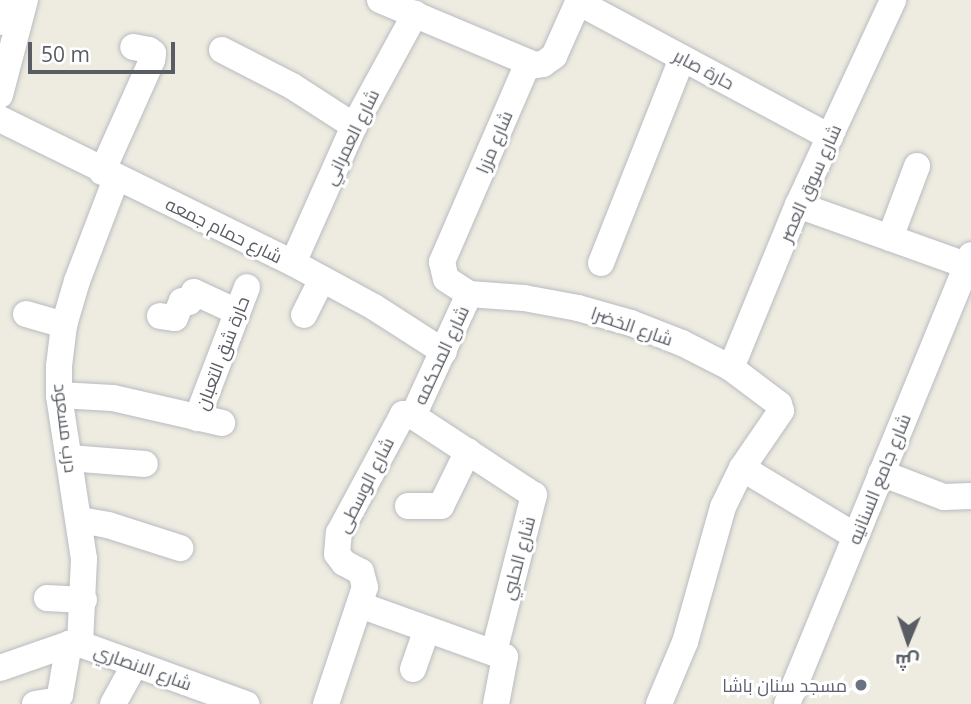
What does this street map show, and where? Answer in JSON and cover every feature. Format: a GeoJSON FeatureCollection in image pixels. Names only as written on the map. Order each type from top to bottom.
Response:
{"type":"FeatureCollection","features":[{"type":"Feature","properties":{"kind":"street"},"geometry":{"type":"LineString","coordinates":[[0,22],[6,0]]}},
{"type":"Feature","properties":{"kind":"street"},"geometry":{"type":"LineString","coordinates":[[0,95],[25,0]]}},
{"type":"Feature","properties":{"kind":"street"},"geometry":{"type":"LineString","coordinates":[[380,0],[528,63],[543,64],[554,56],[579,1]]}},
{"type":"Feature","properties":{"kind":"street","name":"شارع سوق العصر"},"geometry":{"type":"LineString","coordinates":[[732,368],[798,205],[892,0]]}},
{"type":"Feature","properties":{"kind":"street","name":"حارة صابر"},"geometry":{"type":"LineString","coordinates":[[579,1],[830,137]]}},
{"type":"Feature","properties":{"kind":"street","name":"شارع العمراني"},"geometry":{"type":"LineString","coordinates":[[293,263],[354,126],[415,14]]}},
{"type":"Feature","properties":{"kind":"street","name":"درب مسعود"},"geometry":{"type":"LineString","coordinates":[[35,704],[55,701],[60,695],[84,600],[85,559],[59,395],[64,325],[109,175],[152,60],[153,53],[149,50],[133,47]]}},
{"type":"Feature","properties":{"kind":"street"},"geometry":{"type":"LineString","coordinates":[[222,50],[292,86],[354,126]]}},
{"type":"Feature","properties":{"kind":"street"},"geometry":{"type":"LineString","coordinates":[[601,263],[682,58]]}},
{"type":"Feature","properties":{"kind":"street","name":"شارع مزرا"},"geometry":{"type":"LineString","coordinates":[[469,294],[446,279],[442,262],[528,63]]}},
{"type":"Feature","properties":{"kind":"street","name":"شارع حمام جمعه"},"geometry":{"type":"LineString","coordinates":[[0,119],[109,175],[293,263],[374,307],[444,352]]}},
{"type":"Feature","properties":{"kind":"street"},"geometry":{"type":"LineString","coordinates":[[890,238],[917,166]]}},
{"type":"Feature","properties":{"kind":"street"},"geometry":{"type":"LineString","coordinates":[[798,205],[890,238],[969,260]]}},
{"type":"Feature","properties":{"kind":"street","name":"شارع جامع السنانيه"},"geometry":{"type":"LineString","coordinates":[[786,704],[969,260]]}},
{"type":"Feature","properties":{"kind":"street"},"geometry":{"type":"LineString","coordinates":[[304,314],[322,279]]}},
{"type":"Feature","properties":{"kind":"street","name":"حارة شق التعبان"},"geometry":{"type":"LineString","coordinates":[[59,395],[113,398],[209,420],[237,313],[247,288]]}},
{"type":"Feature","properties":{"kind":"street"},"geometry":{"type":"LineString","coordinates":[[160,316],[175,318],[182,301],[189,302],[194,292],[237,313]]}},
{"type":"Feature","properties":{"kind":"street","name":"شارع المحكمه"},"geometry":{"type":"LineString","coordinates":[[407,416],[444,352],[469,294]]}},
{"type":"Feature","properties":{"kind":"street","name":"شارع الخضرا"},"geometry":{"type":"LineString","coordinates":[[469,294],[551,303],[631,323],[682,343],[732,368],[779,404],[780,417],[741,468]]}},
{"type":"Feature","properties":{"kind":"street"},"geometry":{"type":"LineString","coordinates":[[26,314],[64,325]]}},
{"type":"Feature","properties":{"kind":"street","name":"شارع الحلبي"},"geometry":{"type":"LineString","coordinates":[[407,416],[531,491],[534,497],[494,652],[506,660],[496,704]]}},
{"type":"Feature","properties":{"kind":"street","name":"شارع الوسطى"},"geometry":{"type":"LineString","coordinates":[[326,704],[360,605],[365,578],[344,563],[336,545],[339,533],[407,416]]}},
{"type":"Feature","properties":{"kind":"street"},"geometry":{"type":"LineString","coordinates":[[408,506],[441,506],[468,451]]}},
{"type":"Feature","properties":{"kind":"street"},"geometry":{"type":"LineString","coordinates":[[69,458],[145,464]]}},
{"type":"Feature","properties":{"kind":"street"},"geometry":{"type":"LineString","coordinates":[[659,704],[685,642],[723,507],[741,468],[855,536]]}},
{"type":"Feature","properties":{"kind":"street"},"geometry":{"type":"LineString","coordinates":[[881,474],[944,496],[971,496]]}},
{"type":"Feature","properties":{"kind":"street"},"geometry":{"type":"LineString","coordinates":[[80,520],[108,525],[180,548]]}},
{"type":"Feature","properties":{"kind":"street"},"geometry":{"type":"LineString","coordinates":[[47,597],[84,600]]}},
{"type":"Feature","properties":{"kind":"street"},"geometry":{"type":"LineString","coordinates":[[360,605],[494,652]]}},
{"type":"Feature","properties":{"kind":"street"},"geometry":{"type":"LineString","coordinates":[[413,669],[427,629]]}},
{"type":"Feature","properties":{"kind":"street","name":"شارع الانصاري"},"geometry":{"type":"LineString","coordinates":[[0,668],[75,644],[246,704]]}},
{"type":"Feature","properties":{"kind":"street"},"geometry":{"type":"LineString","coordinates":[[113,704],[135,664]]}},
{"type":"Feature","properties":{"kind":"place","name":"مسجد سنان باشا"},"geometry":{"type":"Point","coordinates":[861,685]}}]}
